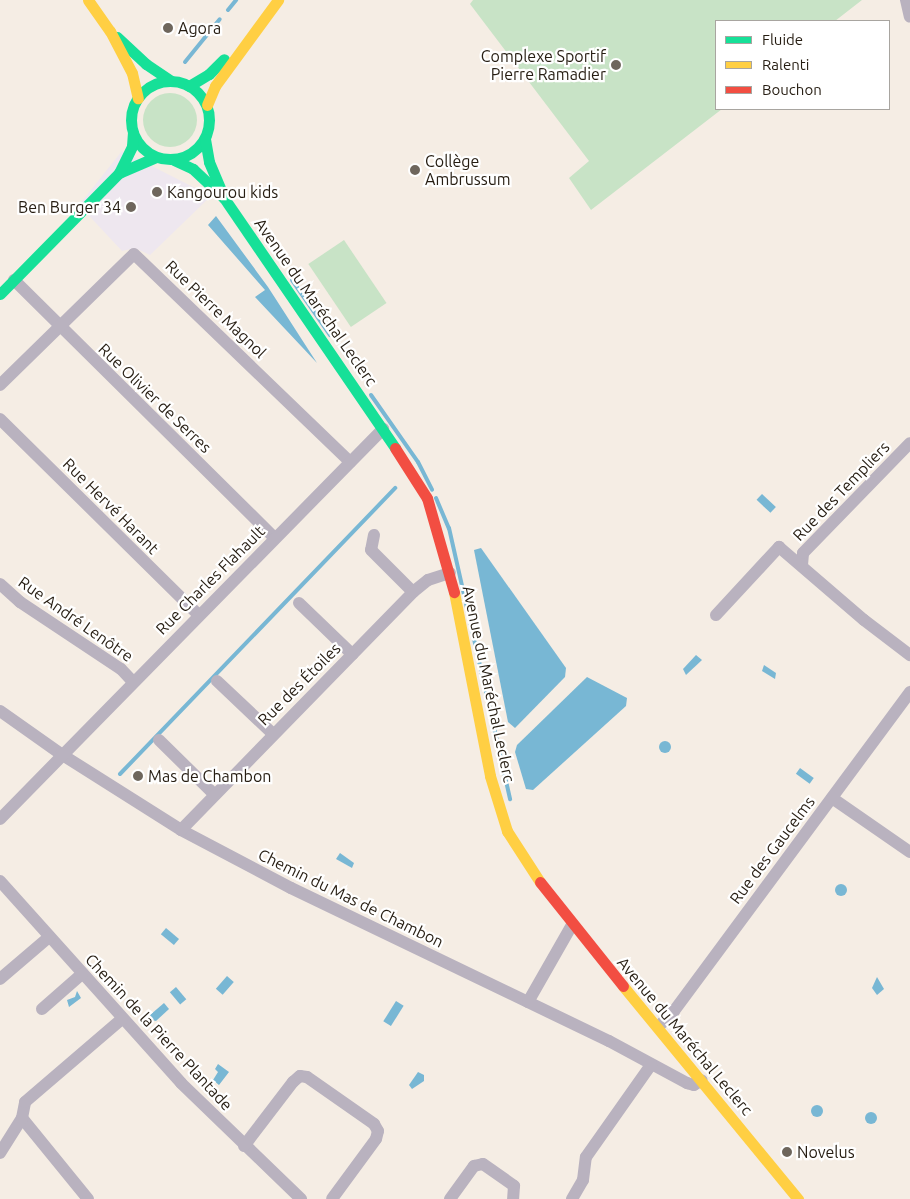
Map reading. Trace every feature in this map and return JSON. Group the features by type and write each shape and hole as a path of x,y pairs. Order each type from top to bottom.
{"main road":[{"path":"88,0 110,31 132,73 138,98 131,119 134,134 140,145 156,157 174,160 190,154 204,139 209,126 207,105 215,86 278,0"},
{"path":"190,86 220,64 266,0"},
{"path":"110,31 146,64 171,81 190,86 207,105"},
{"path":"138,98 156,84 171,81"},
{"path":"0,294 119,173 132,146 134,134"},
{"name":"Avenue du Maréchal Leclerc","path":"204,139 210,162 224,198"},
{"path":"119,173 156,157"},
{"name":"Avenue du Maréchal Leclerc","path":"174,160 193,169 224,198 384,429 427,498 450,573 475,713 490,776 508,831 538,882 572,925 659,1026 798,1199"}],"street":[{"path":"906,0 910,17"},
{"name":"Rue Pierre Magnol","path":"58,327 130,255 136,255 350,462"},
{"name":"Rue Olivier de Serres","path":"14,280 58,327 275,538"},
{"path":"0,385 58,327"},
{"name":"Rue Hervé Harant","path":"0,419 199,615"},
{"name":"Rue Charles Flahault","path":"0,819 60,754 384,429"},
{"name":"Rue des Templiers","path":"802,564 803,553 910,443"},
{"path":"374,535 371,550 413,592"},
{"path":"716,615 779,547 802,564 864,620 910,654"},
{"name":"Rue des Étoiles","path":"181,830 413,592 428,580 450,573"},
{"name":"Rue André Lenôtre","path":"0,584 20,602 121,669 132,682"},
{"path":"300,603 352,654"},
{"path":"217,681 273,734"},
{"name":"Rue des Gaucelms","path":"659,1026 674,1010 910,692"},
{"name":"Chemin du Mas de Chambon","path":"0,710 60,754 181,830 291,888 528,1002 686,1083 694,1085 702,1080"},
{"path":"159,740 215,795"},
{"path":"832,798 910,852"},
{"name":"Chemin de la Pierre Plantade","path":"0,881 122,1019 244,1146 301,1199"},
{"path":"528,1002 572,925"},
{"path":"0,979 49,937"},
{"path":"42,1009 82,974"},
{"path":"0,1152 22,1118 25,1102 122,1019"},
{"path":"572,1199 583,1180 586,1157 651,1065"},
{"path":"244,1146 293,1082 300,1076 306,1077 374,1124 378,1131 376,1139 332,1199"},
{"path":"22,1118 88,1199"},
{"path":"450,1199 474,1166 483,1164 514,1186 513,1199"}],"shaded area":[{"path":"122,151 211,196 150,255 135,248 122,251 79,205"}],"green space":[{"name":"Complexe Sportif Pierre Ramadier","path":"473,0 862,0 836,20 715,20 715,110 721,110 591,210 569,178 589,161 470,4"},
{"path":"170,93 180,95 189,101 195,110 197,120 195,130 189,139 180,145 170,147 160,145 151,139 145,130 143,120 145,110 151,101 160,95"},
{"path":"344,240 386,303 351,327 308,264"}],"water":[{"path":"216,216 268,287 317,363 255,297 265,290 208,225"},
{"path":"762,494 776,507 770,513 757,500"},
{"path":"481,548 566,668 565,677 515,728 508,722 474,550"},
{"path":"696,655 702,660 686,675 683,669"},
{"path":"764,665 776,673 775,679 762,671"},
{"path":"587,677 627,698 626,706 533,790 526,789 515,752 517,745"},
{"path":"663,741 667,741 671,747 667,753 663,753 659,749 659,745"},
{"path":"800,768 814,778 810,784 796,774"},
{"path":"340,853 354,863 352,868 336,859"},
{"path":"743,884 746,891 736,901 733,896 740,885"},
{"path":"839,884 843,884 847,890 843,896 839,896 835,892 835,888"},
{"path":"166,928 179,939 174,945 161,934"},
{"path":"227,976 234,982 223,995 216,989"},
{"path":"877,977 884,989 877,995 872,988"},
{"path":"176,987 186,999 180,1004 170,992"},
{"path":"77,991 81,998 69,1007 67,1000 75,997"},
{"path":"396,1001 404,1006 391,1026 383,1021"},
{"path":"164,1003 169,1009 156,1021 152,1020 150,1015"},
{"path":"218,1064 229,1072 219,1085 213,1080 218,1072 215,1069"},
{"path":"418,1072 424,1075 424,1081 412,1089 409,1085"},
{"path":"815,1105 819,1105 823,1111 819,1117 815,1117 811,1113 811,1109"},
{"path":"871,1112 877,1118 871,1124 865,1118"}],"waterway":[{"path":"228,10 236,0"},
{"path":"185,62 220,19"},
{"path":"292,280 330,335"},
{"path":"371,395 418,462 432,490"},
{"path":"120,774 395,488"},
{"path":"436,498 449,528 510,799"}],"traffic: fast":[{"path":"117,37 146,64 171,81"},
{"path":"189,86 209,74 224,59"},
{"path":"170,81 185,84 198,92 206,105 209,120 206,135 198,148 185,156 170,159 155,156 142,148 134,135 131,120 134,105 142,92 155,84 170,81"},
{"path":"0,294 119,173 132,146 133,133"},
{"path":"205,139 209,162 224,198"},
{"path":"119,173 156,157"},
{"path":"174,160 193,169 224,198 395,448"}],"traffic: slow":[{"path":"88,0 110,31 132,73 138,98"},
{"path":"207,105 215,86 278,0"},
{"path":"454,592 490,776 507,831 540,882"},
{"path":"623,986 798,1199"}],"traffic: jam":[{"path":"395,448 427,498 454,592"},
{"path":"540,882 623,986"}],"place":[{"name":"Agora","path":"168,28"},
{"name":"Complexe Sportif Pierre Ramadier","path":"616,65"},
{"name":"Collège Ambrussum","path":"415,170"},
{"name":"Kangourou kids","path":"157,192"},
{"name":"Ben Burger 34","path":"131,207"},
{"name":"Mas de Chambon","path":"138,776"},
{"name":"Novelus","path":"787,1152"}]}
